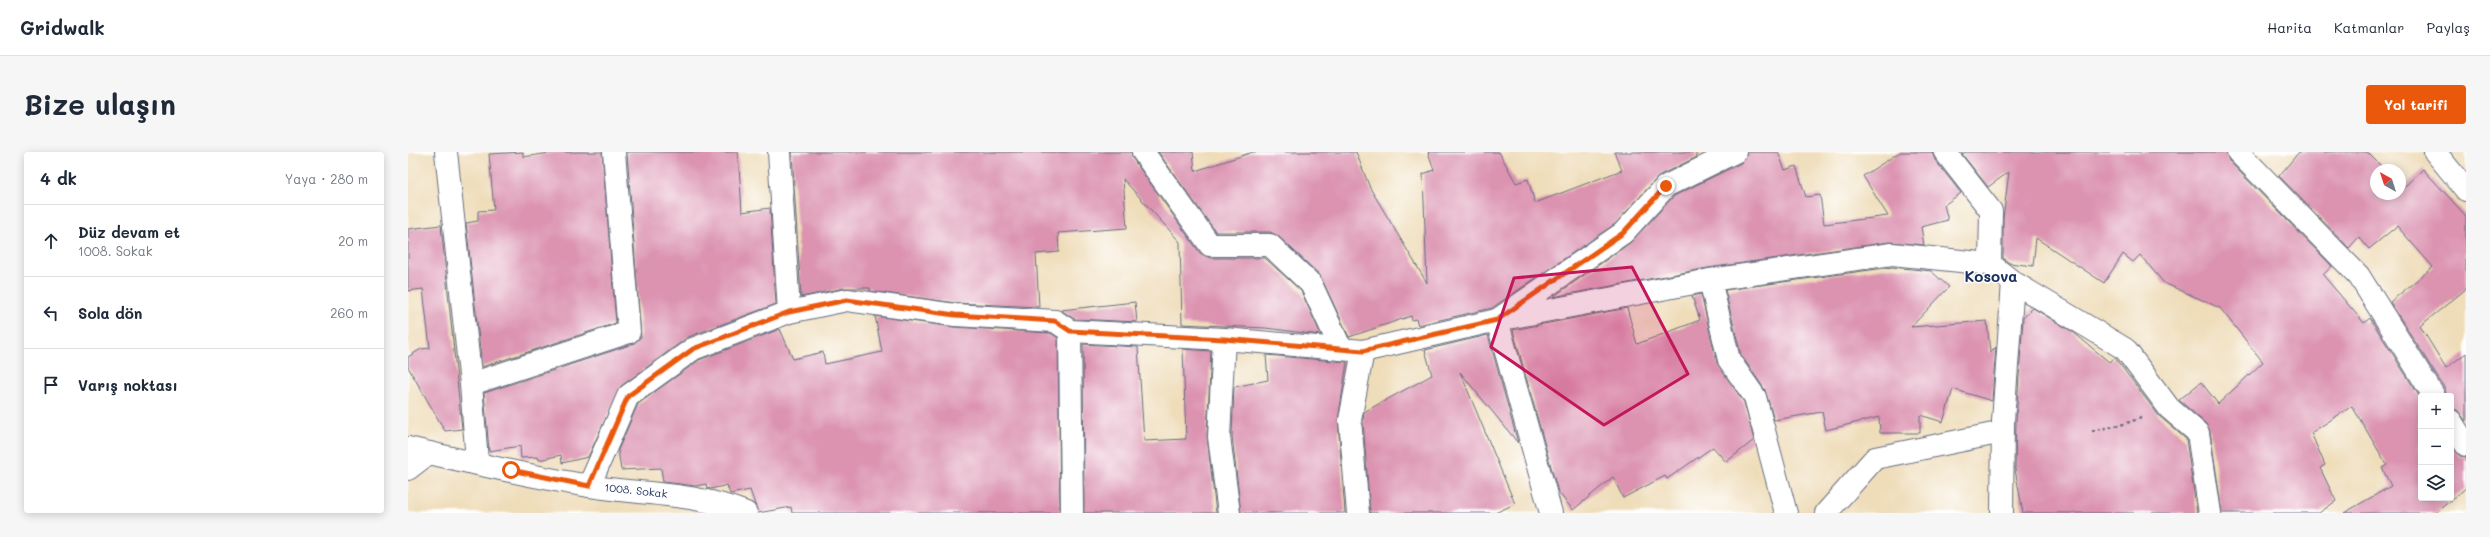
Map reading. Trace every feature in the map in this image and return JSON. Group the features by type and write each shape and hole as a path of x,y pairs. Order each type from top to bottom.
{"street":[{"path":"446,152 471,384 477,462"},
{"path":"471,384 629,332 614,152"},
{"path":"779,152 789,312"},
{"path":"1143,152 1210,245 1270,245 1311,284 1341,349"},
{"path":"1497,320 1623,233 1666,186 1736,152"},
{"path":"1945,152 1991,211 1990,264"},
{"path":"2238,152 2359,276 2432,393"},
{"path":"2436,152 2466,190"},
{"path":"589,486 628,396 693,349 789,312 847,300 955,315 1055,321 1070,331 1224,339 1363,351 1497,320 1710,280 1892,254 1990,264 2013,282 2125,349 2169,408 2198,433 2210,513"},
{"path":"1710,280 1729,360 1755,397 1786,513"},
{"path":"2002,513 2003,432 2013,282"},
{"path":"1497,320 1551,513"},
{"path":"1070,331 1072,513"},
{"path":"1224,339 1219,437 1229,513"},
{"path":"1358,513 1350,420 1363,351"},
{"path":"2454,426 2466,446"},
{"path":"1826,513 1875,458 2003,432"},
{"name":"1008. Sokak","path":"408,448 589,486 689,504 729,506 746,513"},
{"path":"408,469 429,453"}],"path":[{"path":"2092,431 2124,424 2169,408"}],"highlighted area":[{"path":"1632,267 1688,374 1604,425 1491,347 1514,278"}],"building":[{"path":"523,152 523,157 557,152 602,152 616,323 482,367 466,223 478,221 478,211 494,210 489,154"},
{"path":"627,152 738,152 742,212 770,208 776,304 688,337 621,386 588,457 562,463 561,455 539,460 538,457 521,458 520,446 489,451 484,393 633,344 641,337"},
{"path":"792,152 1131,152 1133,159 1200,253 1210,258 1265,258 1301,291 1321,335 1265,328 1182,324 1180,242 1123,179 1127,228 1058,233 1059,252 1036,254 1039,307 956,303 870,291 870,288 844,288 801,297"},
{"path":"1158,152 1193,152 1195,171 1253,152 1356,152 1370,188 1427,283 1423,174 1434,170 1428,152 1499,152 1516,183 1528,179 1535,203 1622,170 1614,152 1695,152 1697,157 1660,175 1615,224 1492,308 1418,325 1416,319 1412,320 1411,316 1349,337 1320,275 1278,236 1270,232 1216,232"},
{"path":"1749,152 1778,152 1785,170 1796,166 1806,197 1820,195 1824,224 1888,216 1863,176 1900,152 1932,152 1935,160 1961,193 1944,205 1948,220 1921,227 1924,245 1890,242 1708,268 1553,297 1630,243 1674,196 1741,163"},
{"path":"1966,152 2226,152 2229,161 2332,266 2323,275 2364,323 2370,318 2418,394 2418,501 2450,501 2435,513 2344,513 2391,486 2382,468 2387,465 2352,406 2311,433 2325,465 2320,468 2336,501 2319,513 2222,513 2210,431 2206,424 2179,400 2201,382 2218,404 2263,362 2220,308 2164,283 2140,255 2133,262 2123,254 2104,283 2036,238 2033,266 2009,263 2003,258 2003,219 2009,172 1988,187 1962,154"},
{"path":"2299,152 2367,152 2379,164 2370,164 2370,200 2406,200 2406,185 2423,169 2466,216 2466,289 2420,326 2446,368 2466,353 2466,421 2457,410 2454,410 2454,393 2446,393 2445,389 2390,302 2433,267 2397,226 2369,249 2359,237 2349,248 2279,176"},
{"path":"441,225 462,429 445,431 408,367 408,357 421,349 430,348 423,289 408,291 408,229"},
{"path":"1892,267 1931,271 1949,287 1911,327 1987,321 1990,353 1996,347 1992,401 1953,389 1943,422 1920,415 1920,433 1880,433 1879,417 1826,430 1822,412 1774,420 1765,390 1741,355 1725,290"},
{"path":"1701,294 1717,363 1744,402 1754,440 1726,462 1713,447 1667,479 1665,476 1623,498 1613,477 1573,510 1558,492 1513,330 1627,308 1637,344 1700,320 1692,296"},
{"path":"1135,302 1137,322 1074,319 1061,310"},
{"path":"2033,308 2073,332 2109,362 2115,358 2159,416 2186,439 2197,513 2023,513 2015,469 2016,422 2023,318"},
{"path":"875,316 954,327 1051,333 1058,338 1060,513 792,513 791,507 758,513 750,490 730,494 727,485 711,489 707,488 706,484 696,486 663,482 661,468 621,470 618,450 638,404 699,360 780,329 793,359 823,352 825,364 882,352"},
{"path":"1488,335 1518,443 1460,372 1515,504 1495,513 1370,513 1363,421 1364,412 1432,375 1425,350"},
{"path":"1083,344 1138,347 1144,441 1186,439 1183,349 1211,351 1207,436 1216,513 1084,513"},
{"path":"1266,355 1347,362 1338,421 1345,513 1241,513 1232,436 1234,387 1268,380"},
{"path":"2454,449 2460,456 2466,457 2466,488 2454,498"}],"district":[{"name":"Kosova","path":"1991,276"}],"route":[{"path":"511,470 589,486 628,396 693,349 789,312 847,300 955,315 1055,321 1070,331 1224,339 1363,351 1497,320 1623,233 1666,186"}]}
